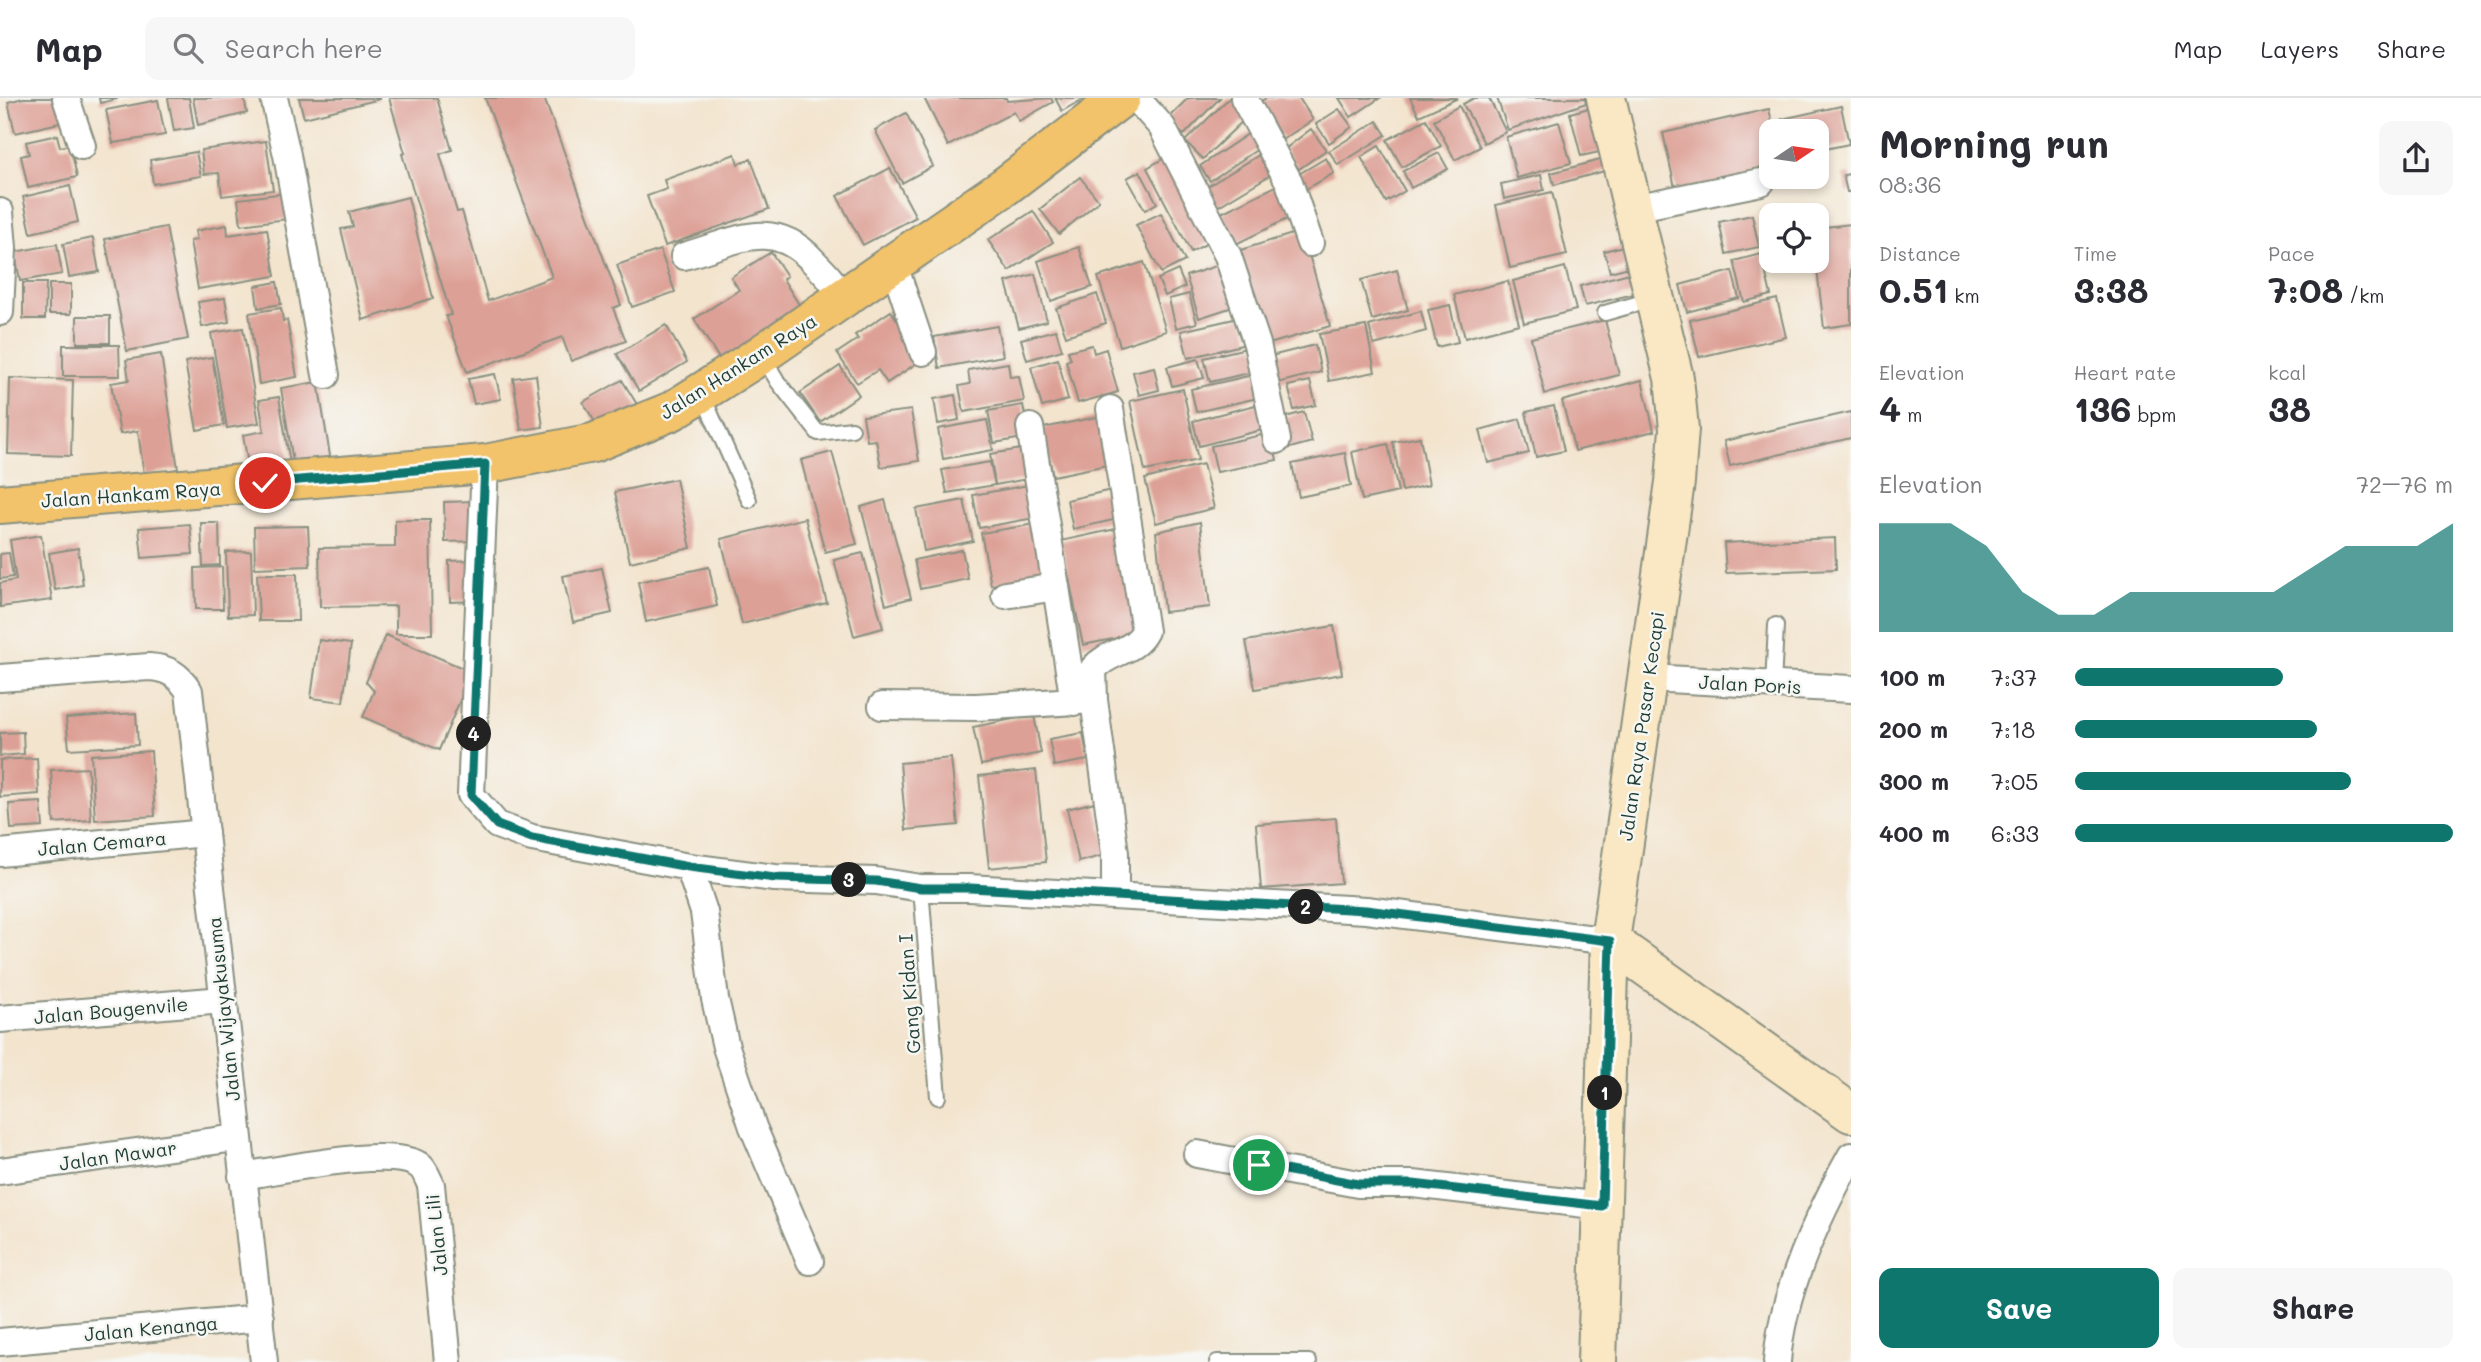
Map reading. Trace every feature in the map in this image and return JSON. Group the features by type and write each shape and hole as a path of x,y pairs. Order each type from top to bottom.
{"main road":[{"name":"Jalan Hankam Raya","path":"0,504 485,464 593,443 640,425 702,393 775,376 843,300 893,262 1004,187 1118,100"}],"street":[{"path":"66,98 82,146"},
{"path":"274,98 287,155 326,375"},
{"path":"1244,98 1289,182 1310,243"},
{"name":"Jalan Raya Pasar Kecapi","path":"1597,1362 1610,941 1648,678 1679,429 1674,378 1606,98"},
{"path":"1118,100 1161,127 1228,256 1256,344 1277,440"},
{"path":"1634,208 1759,181"},
{"path":"0,212 3,248 0,312"},
{"path":"684,256 761,234 777,235 792,241 806,253 837,287 843,300"},
{"path":"893,262 923,352"},
{"path":"1084,701 1093,669 1101,659 1138,644 1145,631 1110,409"},
{"path":"1030,427 1056,587 1109,791 1115,853 1115,896"},
{"path":"485,464 471,795 497,825 532,838 689,867 775,878 876,881 921,888 1366,910 1610,941 1851,1114"},
{"path":"1005,595 1056,587"},
{"name":"Jalan Wijayakusuma","path":"0,678 130,667 164,668 181,678 189,691 236,1138 264,1362"},
{"name":"Jalan Poris","path":"1648,678 1851,689"},
{"path":"882,706 975,707 1084,701"},
{"name":"Jalan Cemara","path":"0,853 205,833"},
{"path":"689,867 704,912 715,999 726,1047 753,1127 810,1261"},
{"name":"Jalan Bougenvile","path":"0,1019 223,1000"},
{"name":"Jalan Mawar","path":"0,1171 236,1138"},
{"path":"1197,1154 1358,1184 1413,1184 1602,1206"},
{"path":"1777,1362 1779,1332 1800,1268 1832,1191 1851,1156"},
{"name":"Jalan Lili","path":"242,1176 365,1158 406,1158 422,1167 431,1185 449,1362"},
{"name":"Jalan Kenanga","path":"0,1342 260,1318"}],"lane":[{"path":"1605,313 1656,299"},
{"path":"775,376 818,433 852,429"},
{"path":"702,393 749,499"},
{"path":"1773,686 1776,625"},
{"name":"Gang Kidan I","path":"921,888 938,1097"},
{"path":"1217,1362 1309,1362"}],"building":[{"path":"23,98 59,98 64,122 15,133 8,102"},
{"path":"99,98 117,98 117,99 100,103"},
{"path":"168,98 189,98 194,128 174,131"},
{"path":"193,98 244,98 247,113 198,125"},
{"path":"299,98 380,98 380,99 304,118"},
{"path":"389,98 437,98 452,150 440,154 457,212 462,211 488,301 552,277 485,98 544,98 621,305 613,308 626,341 571,361 562,337 467,372 446,316 451,315 402,154 405,153"},
{"path":"924,98 1006,98 1007,101 1051,98 1053,102 1019,121 1014,112 948,146"},
{"path":"1055,98 1085,98 1062,111"},
{"path":"1188,98 1220,98 1184,135 1167,119"},
{"path":"1229,98 1249,115 1203,159 1185,141"},
{"path":"1266,98 1299,98 1313,120 1283,139 1260,102"},
{"path":"1339,98 1380,98 1351,117"},
{"path":"1410,98 1458,98 1419,116"},
{"path":"1474,98 1489,98 1506,132 1484,143 1463,104"},
{"path":"1497,98 1585,98 1586,103 1508,130"},
{"path":"158,100 165,135 113,143 106,110"},
{"path":"1459,106 1480,147 1455,160 1434,120"},
{"path":"1841,106 1849,144 1829,148 1829,119 1782,119"},
{"path":"1593,107 1604,151 1581,156 1570,113"},
{"path":"1339,109 1352,127 1329,143 1316,124"},
{"path":"1769,109 1771,119 1759,119 1759,174 1676,192 1663,133"},
{"path":"906,113 933,166 902,183 875,130"},
{"path":"1426,119 1441,146 1402,167 1387,140"},
{"path":"1377,121 1386,135 1338,165 1329,151"},
{"path":"1559,122 1571,163 1517,178 1506,137"},
{"path":"1311,129 1326,150 1299,169 1285,149"},
{"path":"1254,130 1264,145 1210,181 1200,166"},
{"path":"57,135 60,147 70,145 77,177 28,188 21,156 29,154 26,142"},
{"path":"266,141 273,190 222,196 219,173 204,174 201,150"},
{"path":"1379,146 1405,191 1386,202 1361,157"},
{"path":"1269,149 1280,169 1217,207 1205,188"},
{"path":"196,152 201,176 153,184 150,160"},
{"path":"1439,153 1448,169 1411,188 1403,171"},
{"path":"735,154 738,164 751,159 769,209 665,246 647,196 667,189 664,180"},
{"path":"1172,154 1217,238 1191,252 1147,168"},
{"path":"1326,158 1334,173 1301,192 1292,178"},
{"path":"1604,159 1608,170 1554,185 1551,173"},
{"path":"890,168 916,217 863,245 837,196"},
{"path":"1140,171 1157,203 1145,210 1127,178"},
{"path":"1851,174 1851,192 1847,192 1843,175"},
{"path":"1541,175 1544,190 1504,199 1501,184"},
{"path":"1080,177 1099,201 1059,234 1040,209"},
{"path":"1278,185 1293,216 1236,244 1221,213"},
{"path":"70,186 78,222 31,233 23,197"},
{"path":"1552,192 1567,255 1510,268 1496,205"},
{"path":"285,193 288,219 241,225 238,199"},
{"path":"408,197 433,298 363,320 341,229 353,227 349,212"},
{"path":"1033,211 1053,242 1009,271 988,240"},
{"path":"1161,213 1185,261 1161,273 1136,225"},
{"path":"1752,215 1759,247 1726,254 1719,222"},
{"path":"1851,224 1851,324 1824,328 1817,273 1829,273 1829,227"},
{"path":"227,225 228,235 267,229 275,276 198,289 190,241 197,240 195,231"},
{"path":"166,227 188,339 127,351 105,239"},
{"path":"1302,231 1330,326 1259,347 1231,253"},
{"path":"93,238 99,272 69,277 63,244"},
{"path":"1639,242 1644,263 1610,272 1604,251"},
{"path":"57,244 62,274 20,281 15,252"},
{"path":"1079,247 1092,287 1051,301 1038,261"},
{"path":"660,250 675,292 632,307 617,265"},
{"path":"771,252 787,276 783,279 803,311 722,363 694,319 739,290 731,277"},
{"path":"1759,255 1759,273 1766,273 1771,295 1744,302 1734,261"},
{"path":"1144,262 1166,331 1120,346 1098,277"},
{"path":"1228,262 1242,304 1199,318 1186,276"},
{"path":"1565,267 1576,310 1524,323 1513,281"},
{"path":"1178,270 1185,287 1165,296 1158,279"},
{"path":"1397,270 1408,310 1372,320 1361,280"},
{"path":"1641,270 1646,291 1585,306 1580,286"},
{"path":"1732,271 1739,298 1687,312 1680,285"},
{"path":"1035,274 1047,321 1019,328 1006,282"},
{"path":"1508,281 1519,324 1465,338 1454,295"},
{"path":"277,282 281,304 258,308 255,286"},
{"path":"23,283 46,283 45,319 23,319"},
{"path":"49,284 71,284 71,314 49,314"},
{"path":"1097,294 1106,323 1066,336 1056,308"},
{"path":"1189,294 1197,323 1176,328 1169,299"},
{"path":"225,298 229,322 202,327 198,302"},
{"path":"1777,299 1786,337 1699,357 1690,320"},
{"path":"1450,305 1458,342 1437,347 1428,310"},
{"path":"281,308 283,321 287,320 297,377 259,384 249,313"},
{"path":"891,311 923,359 887,383 878,370 857,383 837,353 858,339 855,335"},
{"path":"1421,311 1426,331 1374,345 1369,326"},
{"path":"77,316 110,316 110,343 77,343"},
{"path":"1243,317 1250,343 1188,358 1181,331"},
{"path":"1605,320 1619,375 1545,394 1531,338"},
{"path":"666,325 687,362 639,391 617,354"},
{"path":"997,326 1003,356 939,368 934,337"},
{"path":"1366,326 1375,372 1329,381 1319,334"},
{"path":"243,328 259,423 227,428 211,333"},
{"path":"1056,330 1062,350 1027,360 1021,339"},
{"path":"63,345 119,345 120,376 63,376"},
{"path":"1092,345 1094,353 1106,349 1118,392 1078,403 1066,361 1071,359 1068,351"},
{"path":"1315,345 1321,372 1277,383 1271,356"},
{"path":"1255,346 1261,370 1210,382 1204,358"},
{"path":"161,354 178,469 144,475 138,431 120,434 111,383 129,380 126,360"},
{"path":"212,357 224,425 197,430 185,362"},
{"path":"1058,359 1068,400 1042,407 1031,367"},
{"path":"1198,359 1204,378 1172,386 1167,367"},
{"path":"1008,363 1010,377 1019,376 1024,401 964,412 959,386 970,384 968,370"},
{"path":"840,366 859,395 820,422 800,393"},
{"path":"1154,367 1159,390 1139,395 1133,372"},
{"path":"495,374 501,399 474,404 468,379"},
{"path":"1257,374 1262,397 1196,412 1191,389"},
{"path":"536,375 543,427 521,430 513,378"},
{"path":"10,378 73,380 71,456 8,454"},
{"path":"622,380 641,411 602,434 583,402"},
{"path":"1642,380 1654,431 1575,451 1562,401"},
{"path":"1310,381 1316,405 1294,410 1288,386"},
{"path":"318,382 331,462 294,468 281,388"},
{"path":"1183,389 1198,460 1145,471 1130,401"},
{"path":"955,395 959,420 938,424 934,399"},
{"path":"279,397 290,463 249,470 243,435 264,431 259,400"},
{"path":"1267,402 1273,427 1199,446 1193,421"},
{"path":"1023,405 1029,437 994,443 988,411"},
{"path":"1554,406 1564,451 1536,457 1526,412"},
{"path":"911,410 919,461 881,467 876,440 867,441 863,416"},
{"path":"1304,412 1312,442 1290,448 1282,418"},
{"path":"1851,412 1851,438 1730,466 1724,441"},
{"path":"1102,416 1112,464 1053,476 1043,428"},
{"path":"1520,419 1529,453 1488,463 1480,430"},
{"path":"987,420 993,450 943,459 938,429"},
{"path":"1271,433 1277,460 1217,472 1211,446"},
{"path":"1420,437 1429,485 1402,491 1393,442"},
{"path":"1388,444 1398,492 1362,500 1352,452"},
{"path":"1028,448 1033,478 995,485 990,454"},
{"path":"832,452 857,544 825,552 801,460"},
{"path":"1345,453 1351,486 1299,497 1292,464"},
{"path":"990,462 995,485 947,493 942,470"},
{"path":"1203,464 1214,508 1156,523 1145,479"},
{"path":"676,479 691,548 630,562 615,492"},
{"path":"1034,484 1040,517 979,528 973,495"},
{"path":"1116,489 1122,518 1073,529 1067,500"},
{"path":"885,500 911,598 886,605 861,507"},
{"path":"964,500 973,541 924,551 916,509"},
{"path":"478,501 479,541 445,542 444,502"},
{"path":"805,518 827,603 742,624 721,539"},
{"path":"395,520 430,520 432,634 396,634 396,606 320,607 319,548 395,547"},
{"path":"1200,522 1210,607 1164,612 1156,532"},
{"path":"201,523 219,523 220,565 203,566"},
{"path":"1041,523 1050,575 991,585 981,533"},
{"path":"190,524 193,554 142,558 139,528"},
{"path":"308,526 310,566 255,568 254,527"},
{"path":"1116,529 1138,634 1083,645 1061,541"},
{"path":"41,535 52,600 0,607 0,583 16,580 10,540"},
{"path":"1835,538 1836,569 1726,573 1724,543"},
{"path":"78,548 83,585 55,590 49,553"},
{"path":"962,550 968,579 920,589 914,560"},
{"path":"251,551 253,615 228,616 226,552"},
{"path":"9,553 13,577 0,579 0,554"},
{"path":"863,553 883,628 854,636 834,560"},
{"path":"474,560 475,601 450,602 449,561"},
{"path":"222,567 223,609 196,609 195,568"},
{"path":"709,567 717,606 646,622 638,582"},
{"path":"602,568 612,613 573,622 563,576"},
{"path":"257,574 297,574 298,621 259,621"},
{"path":"1334,626 1342,674 1255,689 1246,641"},
{"path":"386,635 472,672 439,750 363,717 374,691 366,682"},
{"path":"319,640 351,644 343,702 311,698"},
{"path":"136,713 138,745 69,749 66,718"},
{"path":"1034,715 1041,753 981,765 973,727"},
{"path":"23,732 24,754 0,756 0,733"},
{"path":"1083,733 1088,760 1054,766 1049,739"},
{"path":"151,751 155,816 95,820 91,755"},
{"path":"37,758 39,794 0,797 0,760"},
{"path":"951,758 958,825 906,830 900,763"},
{"path":"88,768 91,820 54,823 51,770"},
{"path":"1036,770 1046,862 989,868 979,776"},
{"path":"41,802 43,827 11,829 9,804"},
{"path":"1095,802 1108,854 1079,862 1067,809"},
{"path":"1336,818 1341,883 1261,889 1256,824"}],"route":[{"path":"265,483 485,464 471,795 497,825 532,838 689,867 775,878 876,881 921,888 970,888 1366,910 1610,941 1602,1206 1413,1184 1358,1184 1259,1165"}]}
